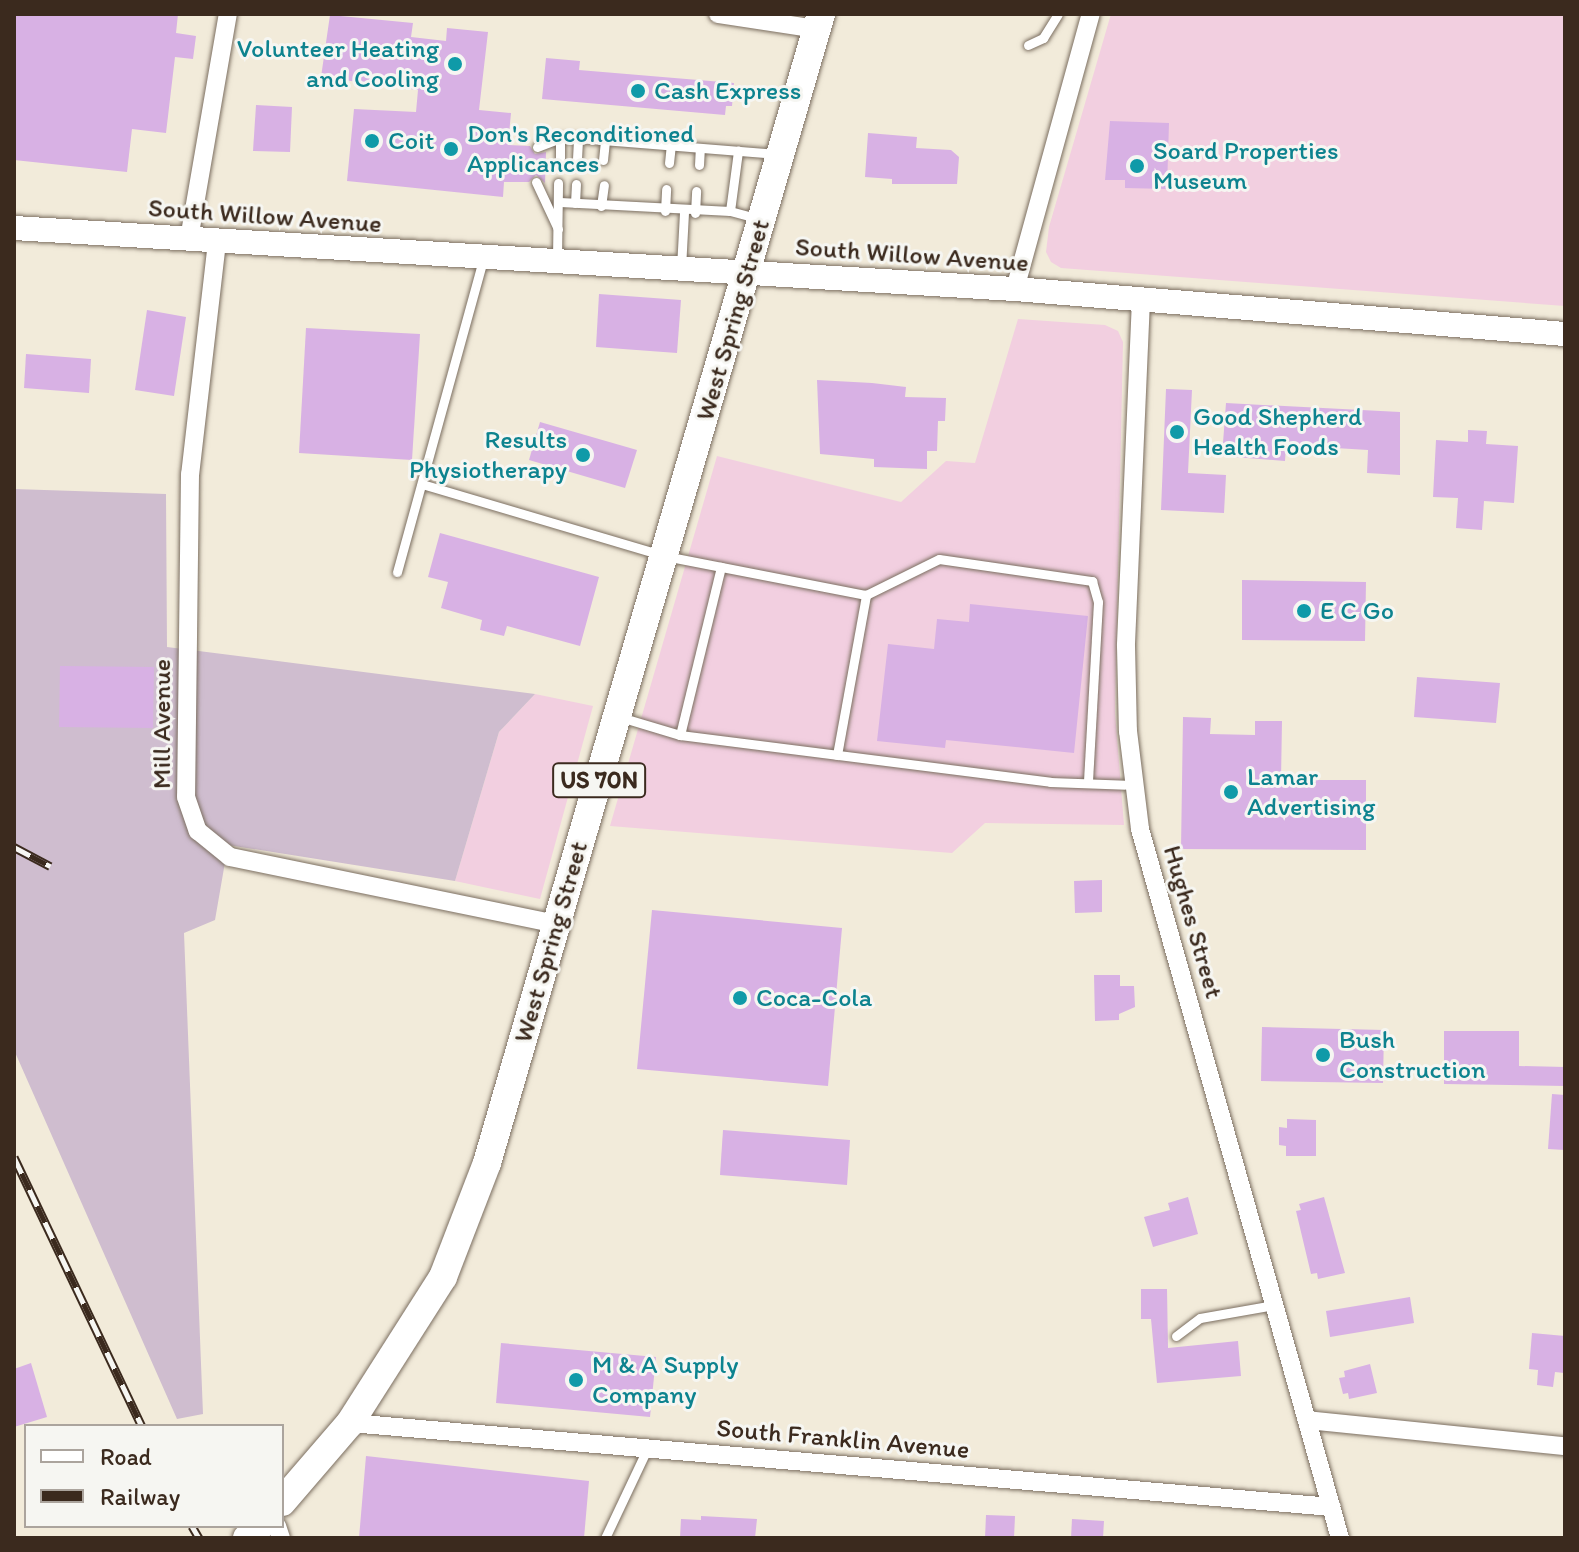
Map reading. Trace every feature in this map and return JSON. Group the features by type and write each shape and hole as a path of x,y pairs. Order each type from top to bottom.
{"main road":[{"name":"West Spring Street","path":"284,1500 350,1423 443,1277 487,1163 749,272 779,154 819,22"},
{"name":"South Willow Avenue","path":"14,228 1015,289 1565,334"}],"street":[{"path":"189,239 228,14"},
{"path":"718,14 819,22"},
{"path":"1015,289 1091,14"},
{"name":"Mill Avenue","path":"217,242 190,474 186,797 198,831 230,857 556,924"},
{"name":"Hughes Street","path":"1141,300 1126,646 1140,829 1340,1538"},
{"path":"1307,1420 1565,1446"},
{"name":"South Franklin Avenue","path":"350,1423 1331,1507"},
{"path":"258,1531 281,1538"}],"lane":[{"path":"1028,45 1043,38 1058,14"},
{"path":"537,147 560,138 578,138 779,154"},
{"path":"560,138 560,158"},
{"path":"577,159 578,138"},
{"path":"603,160 605,140"},
{"path":"669,163 671,145"},
{"path":"699,165 700,148"},
{"path":"730,211 738,151"},
{"path":"536,182 558,229"},
{"path":"557,262 558,183"},
{"path":"575,203 576,184"},
{"path":"601,206 604,185"},
{"path":"665,211 666,189"},
{"path":"695,213 696,191"},
{"path":"560,202 695,213 730,211 762,220"},
{"path":"681,268 684,212"},
{"path":"397,572 484,257"},
{"path":"422,484 665,556 866,595 939,559 1092,581 1098,602 1088,783"},
{"path":"680,735 721,567"},
{"path":"837,755 866,595"},
{"path":"618,716 680,735 1088,783 1135,785"},
{"path":"1176,1336 1200,1318 1274,1305"},
{"path":"605,1538 647,1449"}],"shaded area":[{"path":"1111,14 1565,14 1565,306 1061,268 1051,262 1046,252 1049,227"},
{"path":"1018,319 1105,325 1118,331 1123,342 1115,712 1124,825 985,823 952,853 610,826 717,456 901,502 946,461 975,463"},
{"path":"14,489 166,494 167,647 535,694 499,732 455,881 228,845 215,920 184,933 203,1414 177,1419 14,1050"},
{"path":"535,694 593,706 540,899 455,881 499,732"}],"building":[{"path":"14,14 178,14 176,33 196,36 193,59 175,57 166,133 132,129 127,172 14,160"},
{"path":"330,15 413,23 411,37 446,41 447,28 488,32 479,110 511,113 508,145 530,146 535,154 546,152 545,183 536,175 529,182 504,182 503,197 347,181 354,109 416,112 418,90 321,77"},
{"name":"Cash Express","path":"546,58 580,61 579,70 734,83 732,106 726,106 725,115 542,99"},
{"path":"256,105 292,107 290,152 253,151"},
{"name":"Soard Properties Museum","path":"1110,121 1169,123 1167,189 1125,188 1125,180 1105,180"},
{"path":"868,133 917,137 916,148 951,150 959,157 957,184 892,184 892,179 865,177"},
{"path":"599,294 681,300 677,353 596,347"},
{"path":"147,310 186,317 174,396 135,390"},
{"path":"306,328 420,334 412,460 299,453"},
{"path":"26,354 91,359 89,393 24,388"},
{"path":"817,380 906,387 905,397 946,398 945,421 938,421 937,451 927,451 927,469 874,467 874,459 820,454"},
{"name":"Good Shepherd Health Foods","path":"1166,389 1192,390 1188,473 1226,475 1224,513 1161,510"},
{"path":"1226,403 1400,412 1400,475 1367,473 1368,450 1286,445 1285,461 1222,456"},
{"name":"Results Physiotherapy","path":"540,422 637,450 625,488 529,460"},
{"path":"1468,430 1487,431 1486,444 1518,446 1514,503 1484,501 1482,530 1456,528 1458,498 1433,497 1436,440 1468,442"},
{"path":"440,533 599,577 580,646 507,626 504,636 480,630 482,620 441,608 448,582 428,577"},
{"name":"E C Go","path":"1242,580 1366,582 1365,641 1242,640"},
{"path":"970,604 1088,616 1074,753 946,740 945,748 877,741 888,644 934,649 937,619 969,622"},
{"path":"60,666 154,667 153,728 59,727"},
{"path":"1417,677 1500,683 1496,723 1414,717"},
{"name":"Lamar Advertising","path":"1183,717 1211,718 1210,734 1255,735 1255,721 1282,721 1281,780 1366,780 1366,850 1181,849"},
{"path":"1102,880 1102,912 1075,913 1074,881"},
{"name":"Coca-Cola","path":"652,910 842,928 828,1086 637,1069"},
{"path":"1094,975 1120,975 1120,986 1134,986 1135,1007 1119,1014 1119,1020 1095,1021"},
{"name":"Bush Construction","path":"1262,1027 1384,1030 1383,1083 1261,1081"},
{"path":"1444,1031 1519,1031 1519,1066 1565,1067 1565,1086 1444,1084"},
{"path":"1552,1094 1565,1095 1565,1150 1548,1149"},
{"path":"1287,1119 1316,1120 1316,1156 1286,1156 1286,1146 1279,1145 1279,1127 1287,1128"},
{"path":"723,1130 850,1140 847,1185 720,1175"},
{"path":"1188,1197 1198,1234 1153,1247 1144,1217 1170,1210 1168,1203"},
{"path":"1324,1197 1345,1273 1318,1279 1317,1273 1311,1274 1296,1211 1301,1210 1299,1204"},
{"path":"1141,1289 1167,1289 1168,1348 1238,1341 1241,1376 1157,1383 1151,1319 1141,1319"},
{"path":"1410,1297 1414,1323 1330,1337 1326,1311"},
{"path":"1532,1333 1565,1336 1564,1373 1555,1372 1553,1387 1537,1385 1538,1370 1529,1369"},
{"name":"M & A Supply Company","path":"501,1343 656,1357 650,1417 496,1403"},
{"path":"31,1363 47,1417 14,1427 14,1369"},
{"path":"1370,1364 1377,1393 1349,1399 1348,1393 1343,1394 1339,1378 1345,1377 1344,1371"},
{"path":"366,1456 589,1481 584,1538 359,1538"},
{"path":"986,1515 1015,1516 1014,1538 985,1538"},
{"path":"701,1516 757,1519 755,1538 680,1538 681,1519 701,1520"},
{"path":"1072,1519 1104,1521 1103,1538 1071,1538"}],"railway":[{"path":"14,847 50,866"},
{"path":"14,1157 141,1424"},
{"path":"193,1528 199,1538"}],"place":[{"name":"Volunteer Heating and Cooling","path":"455,64"},
{"name":"Cash Express","path":"638,91"},
{"name":"Coit","path":"372,141"},
{"name":"Don's Reconditioned Applicances","path":"451,149"},
{"name":"Soard Properties Museum","path":"1137,166"},
{"name":"Good Shepherd Health Foods","path":"1177,432"},
{"name":"Results Physiotherapy","path":"583,455"},
{"name":"E C Go","path":"1304,611"},
{"name":"Lamar Advertising","path":"1231,792"},
{"name":"Coca-Cola","path":"740,998"},
{"name":"Bush Construction","path":"1323,1055"},
{"name":"M & A Supply Company","path":"576,1380"}]}
